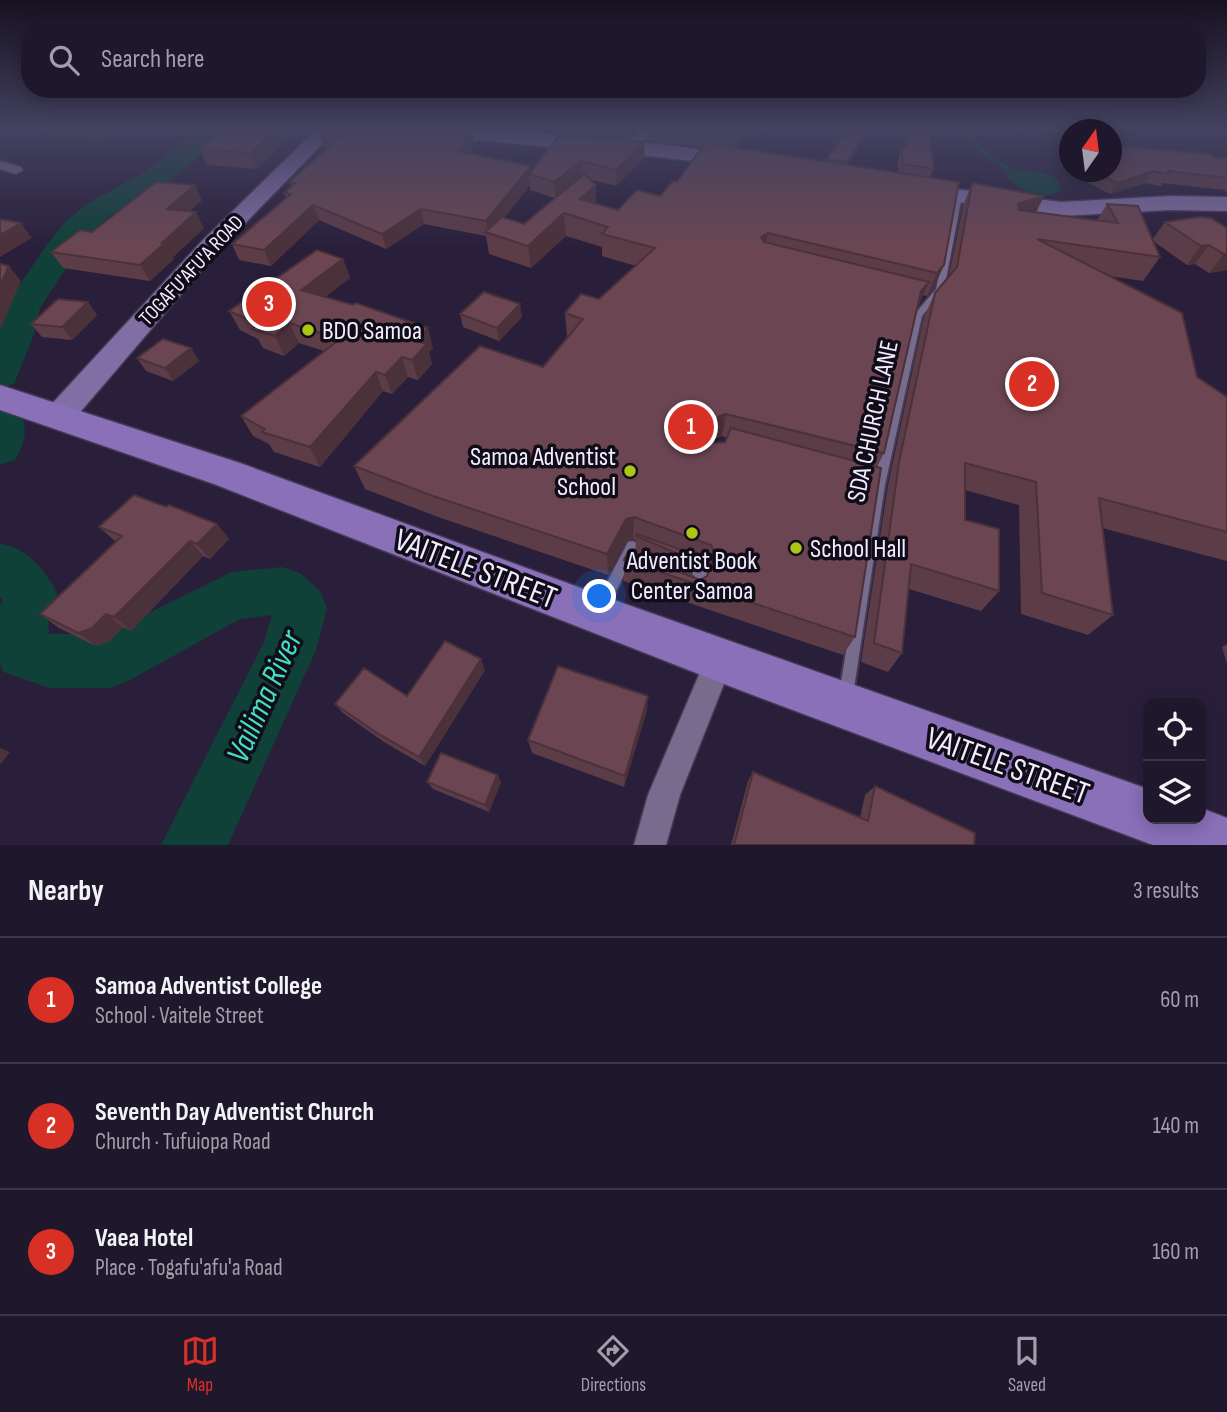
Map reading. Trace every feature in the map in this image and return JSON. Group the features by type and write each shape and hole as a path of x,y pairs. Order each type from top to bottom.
{"main road":[{"name":"TOGAFU'AFU'A ROAD","path":"53,414 285,169"},
{"path":"890,186 1072,210 1170,203 1227,204"},
{"name":"VAITELE STREET","path":"0,397 382,532 719,661 1143,814"},
{"path":"1170,824 1227,845"}],"street":[{"path":"650,845 664,796 719,661"}],"lane":[{"name":"SDA CHURCH LANE","path":"844,705 879,485 918,315 940,290 958,196"},
{"path":"917,299 930,302"},
{"path":"866,482 879,485"},
{"path":"597,614 630,566 632,546 702,573 695,592 683,587"}],"shaded area":[{"path":"1012,169 1044,173 1058,180 1061,190 1046,195 1031,193 1017,186 1005,175"}],"building":[{"path":"303,169 528,169 486,221 421,209 382,234 313,205 264,250 232,244 291,194 284,193 295,183 289,182"},
{"path":"533,169 570,169 554,182 529,174"},
{"path":"686,169 877,169 959,182 944,265 937,273 768,233 761,237 764,242 929,282 921,291 884,453 726,414 719,416 710,436 715,443 725,442 731,428 881,468 855,637 624,560 628,552 700,580 707,576 715,553 711,545 634,517 626,519 607,554 430,495 354,466 480,346 543,367 583,319 565,313 581,294 599,299 655,248 602,234 608,227 564,213 528,246 485,232 502,217 524,224 584,174 596,185 580,199 618,210 637,190 660,196 673,181 677,182"},
{"path":"1122,169 1227,169 1227,178 1168,171 1168,174 1153,171 1122,181"},
{"path":"156,182 195,185 167,209 196,212 140,265 51,252 80,230 92,232"},
{"path":"972,183 1044,196 1018,204 1019,210 1118,223 1107,204 1138,206 1160,257 1037,239 1182,313 1197,377 1227,397 1227,532 1099,498 1113,615 1042,593 1036,482 965,463 965,520 999,529 999,591 911,564 902,653 874,643 899,462 935,293 957,267"},
{"path":"1211,218 1227,228 1227,254 1209,245 1201,246 1165,222"},
{"path":"0,219 21,223 0,235"},
{"path":"317,250 343,259 301,290 353,305 356,303 428,328 416,341 427,344 412,360 402,357 385,375 376,372 310,447 262,432 265,429 241,416 340,339 289,323 275,336 252,329 258,324 229,311"},
{"path":"0,264 9,266 0,285"},
{"path":"484,292 520,304 497,328 460,314"},
{"path":"58,299 88,302 62,327 31,324"},
{"path":"163,339 191,348 165,368 137,358"},
{"path":"134,495 166,507 169,505 217,524 197,544 190,541 114,617 106,614 92,628 78,633 40,614 122,536 99,527"},
{"path":"637,534 695,555 693,560 636,536"},
{"path":"445,641 481,659 419,757 377,733 335,704 364,668 407,696"},
{"path":"558,666 648,696 625,776 528,740"},
{"path":"441,753 497,775 485,805 427,782"},
{"path":"753,772 868,821 875,786 975,833 974,845 734,845"}],"waterway":[{"name":"Vailima River","path":"0,374 16,334 22,308 57,253 76,229 98,210 166,169"},
{"path":"1009,169 1018,175"},
{"name":"Vailima River","path":"0,413 5,436 0,448"},
{"name":"Vailima River","path":"0,566 4,566 31,594 22,617 23,653 49,661 110,661 232,596 282,590 301,608 289,650 194,845"}],"place":[{"name":"Vaea Hotel","path":"269,304"},
{"name":"BDO Samoa","path":"308,330"},
{"name":"Seventh Day Adventist Church","path":"1032,384"},
{"name":"Samoa Adventist College","path":"691,427"},
{"name":"Samoa Adventist School","path":"630,471"},
{"name":"Adventist Book Center Samoa","path":"692,533"},
{"name":"School Hall","path":"796,548"}]}
